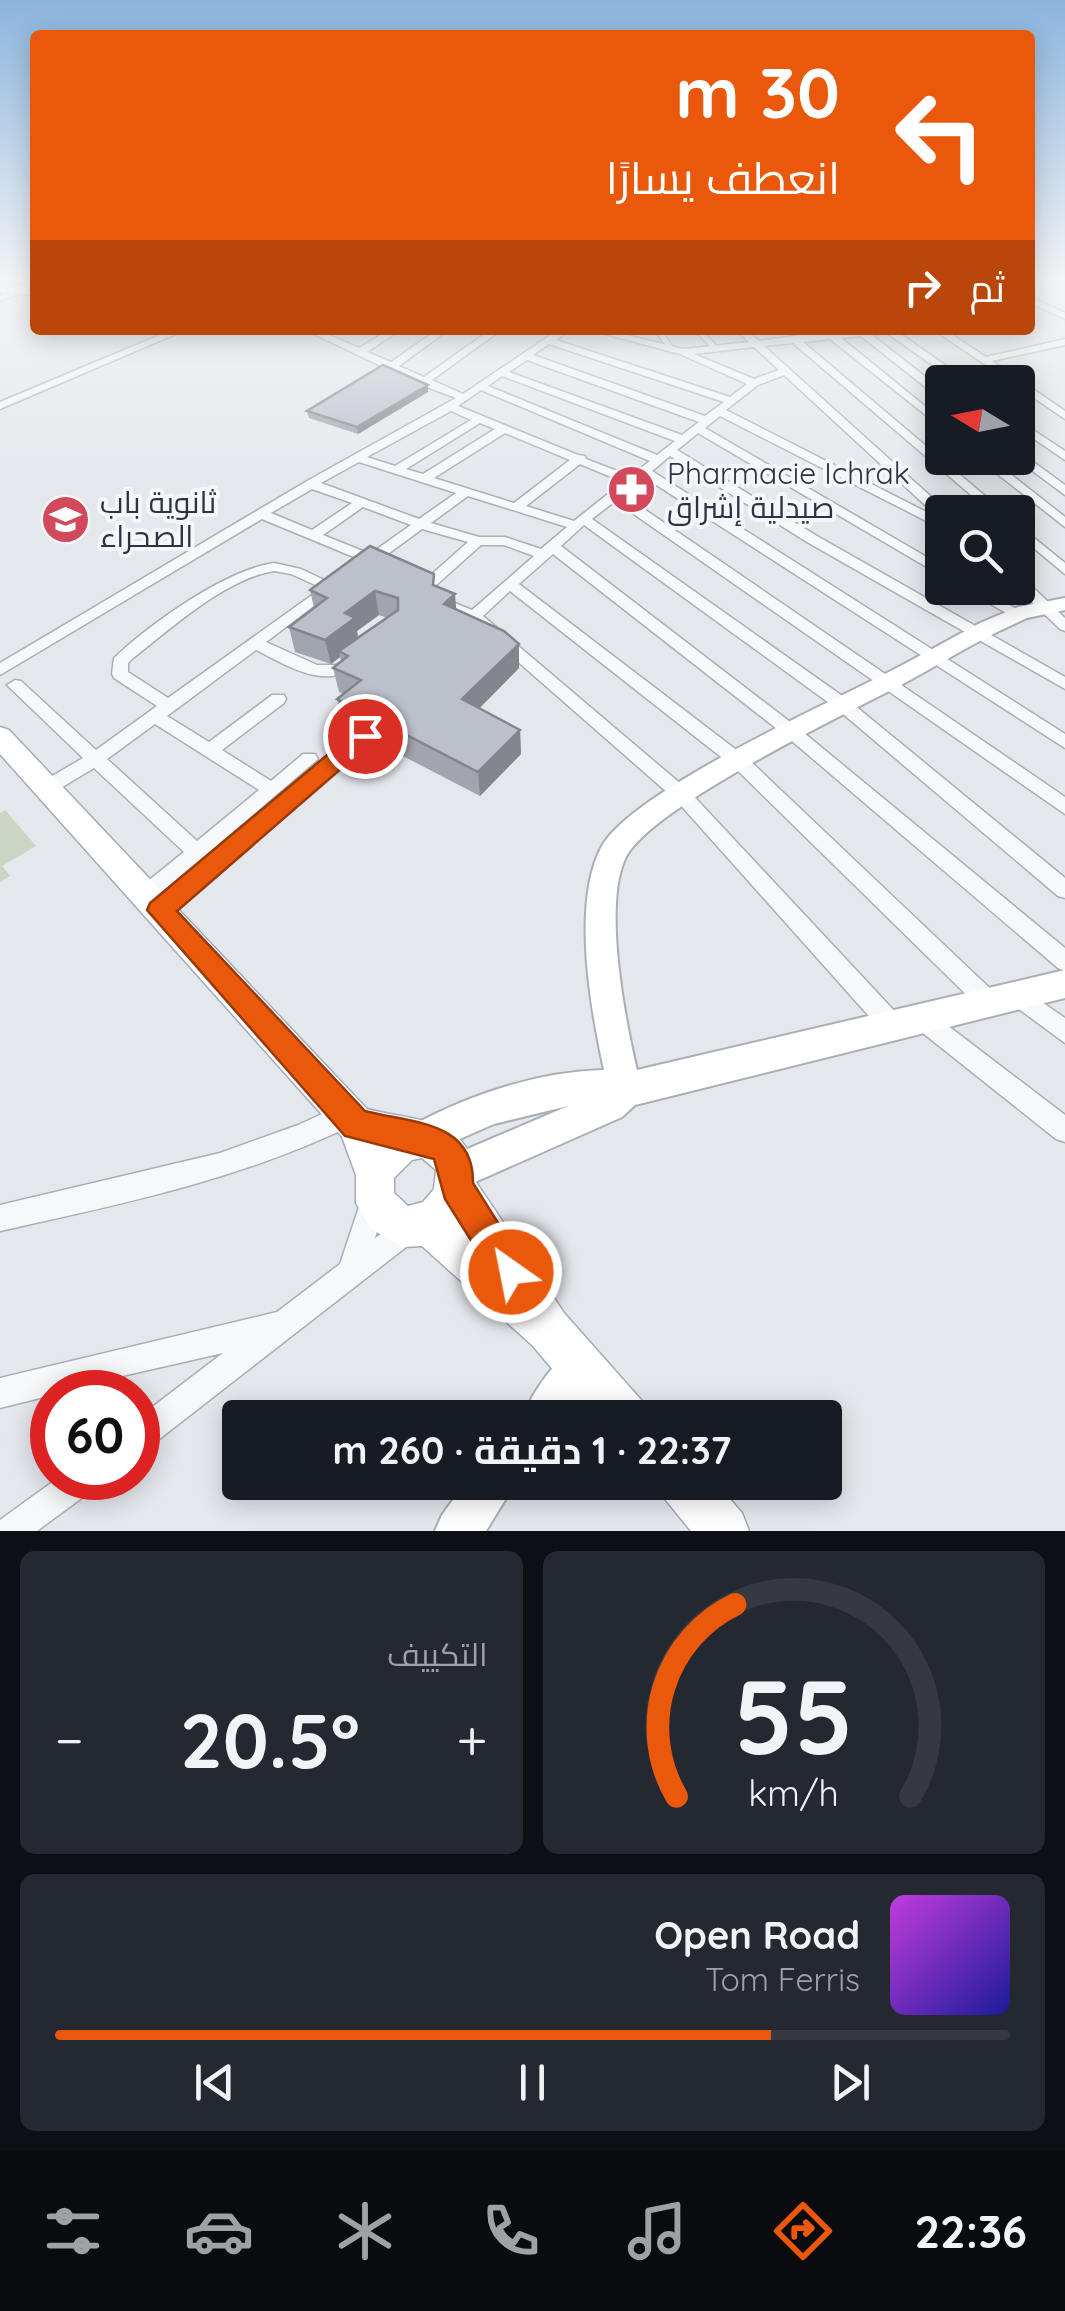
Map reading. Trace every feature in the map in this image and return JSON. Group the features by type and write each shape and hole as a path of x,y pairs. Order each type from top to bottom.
{"main road":[{"path":"3,745 48,786 351,1120 381,1212 394,1223 420,1225 441,1215 456,1180"},
{"path":"351,1120 446,1148 456,1180 548,1329 609,1400"},
{"path":"375,1185 382,1158 416,1138"},
{"path":"420,1225 548,1329"},
{"path":"697,1500 724,1531"}],"street":[{"path":"0,406 132,350"},
{"path":"357,350 464,398"},
{"path":"390,367 414,350"},
{"path":"423,382 467,350"},
{"path":"0,670 311,484 450,408 534,350"},
{"path":"586,350 726,406 925,516"},
{"path":"595,356 601,350"},
{"path":"620,364 642,350"},
{"path":"671,350 754,383"},
{"path":"656,376 681,353 703,350"},
{"path":"762,350 925,498"},
{"path":"808,350 978,495"},
{"path":"850,350 925,411"},
{"path":"885,350 925,382"},
{"path":"918,350 938,365"},
{"path":"970,350 991,365"},
{"path":"984,360 1027,350"},
{"path":"526,356 703,425 925,562"},
{"path":"502,372 684,440"},
{"path":"474,616 580,523 754,383 784,372"},
{"path":"482,387 658,460"},
{"path":"1035,395 1065,416"},
{"path":"450,408 502,430 638,476 935,656 1065,742"},
{"path":"395,471 478,420"},
{"path":"422,480 502,430"},
{"path":"1035,435 1065,456"},
{"path":"672,452 812,539 1065,684"},
{"path":"357,458 463,494 580,523 842,704 1065,890"},
{"path":"517,508 581,458"},
{"path":"1035,467 1065,491"},
{"path":"1004,475 1065,523"},
{"path":"311,484 360,504 478,541 506,541 548,551 792,732 1065,961"},
{"path":"48,786 98,758 463,494"},
{"path":"615,495 1063,801"},
{"path":"311,537 360,504"},
{"path":"261,514 450,594 444,604 474,616 682,795 907,1022 1065,1130"},
{"path":"413,578 478,541"},
{"path":"1035,544 1065,570"},
{"path":"272,790 162,712 120,674 120,662 192,608 257,569 276,566 332,587"},
{"path":"511,585 741,763 1005,1000 1065,1032"},
{"path":"1001,605 1018,614"},
{"path":"626,1090 611,1030 608,999 606,877 620,842 682,795 977,633 1018,614 1055,605 1065,626"},
{"path":"256,644 326,674 340,672 367,650"},
{"path":"15,685 198,853"},
{"path":"211,750 278,698"},
{"path":"152,903 365,736"},
{"path":"152,903 198,853 309,758"},
{"path":"416,1138 469,1113 500,1104 593,1086 626,1090 1065,984"},
{"path":"456,1180 600,1110 626,1090"},
{"path":"0,1218 242,1161 351,1120"},
{"path":"352,1270 375,1185"},
{"path":"160,1420 288,1324 352,1270 420,1225"},
{"path":"0,1394 288,1324"},
{"path":"556,1400 580,1367"},
{"path":"12,1531 54,1500"},
{"path":"458,1531 481,1500"}],"green space":[{"path":"5,810 36,846 2,866 10,876 0,882 0,813"}],"building":[{"path":"383,365 428,385 357,427 307,411"},
{"path":"370,546 434,574 433,585 455,594 444,604 504,631 519,644 462,699 520,730 478,772 370,716 372,710 362,702 349,706 337,699 361,680 333,668 348,656 339,651 398,610 398,598 375,591 345,613 355,618 325,640 289,627 327,598 310,590"}],"place":[{"name":"Pharmacie Ichrak صيدلية إشراق","path":"632,490"},
{"name":"ثانوية باب الصحراء","path":"65,519"}],"route":[{"path":"365,736 160,910 356,1125 409,1139 435,1141 446,1148 457,1172 456,1187 511,1272"}]}
